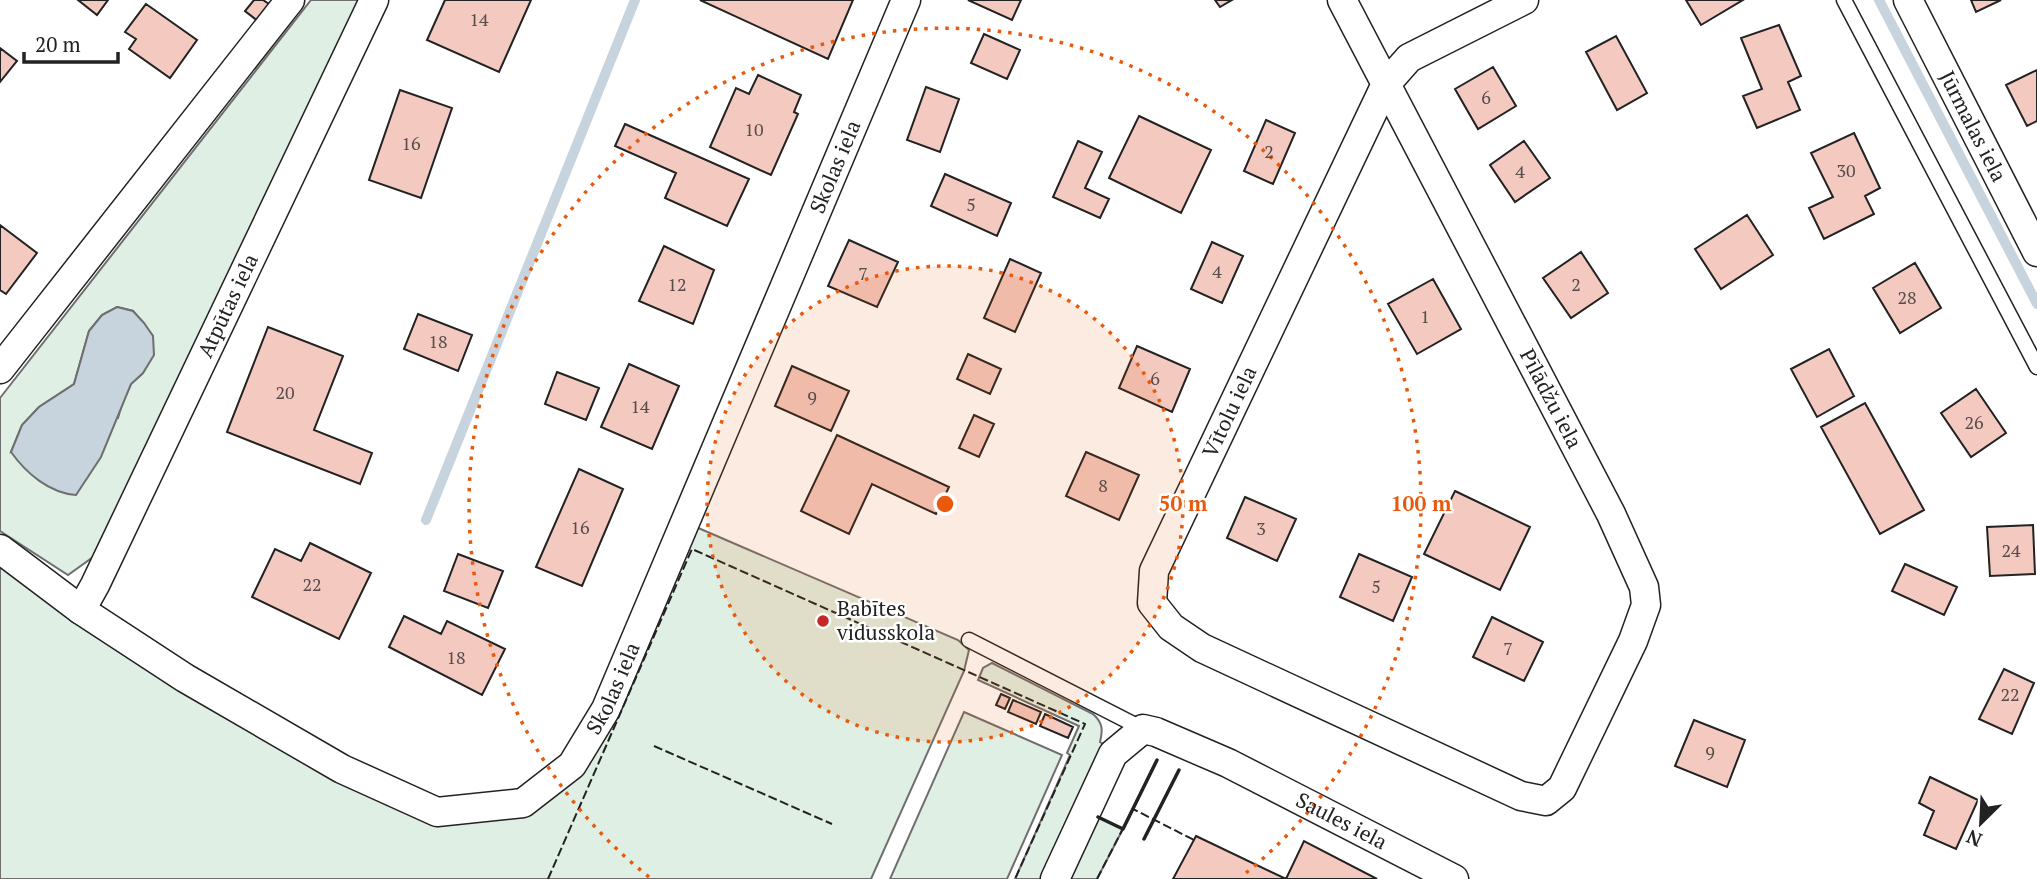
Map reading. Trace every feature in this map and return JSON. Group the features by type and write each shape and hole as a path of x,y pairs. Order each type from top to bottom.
{"street":[{"path":"0,369 290,0"},
{"name":"Atpūtas iela","path":"81,610 374,0"},
{"name":"Skolas iela","path":"0,550 81,610 185,678 342,769 438,812 523,803 572,765 606,709 906,0"},
{"name":"Pīlādžu iela","path":"1342,0 1604,501 1644,587 1646,605 1633,641 1562,788 1546,801"},
{"name":"Vītolu iela","path":"1524,0 1409,58 1386,85 1154,571 1152,603 1171,627 1202,648 1521,796 1546,801"},
{"name":"Jūrmalas iela","path":"1908,0 2037,252"},
{"path":"1055,879 1114,754 1143,729"},
{"name":"Saules iela","path":"1143,729 1228,763 1454,879"}],"lane":[{"path":"1844,0 2037,367"},
{"path":"969,640 1143,729"}],"green space":[{"path":"311,0 359,0 93,557 68,575 0,531 0,398","holes":["117,307 133,311 153,336 143,373 131,384 118,418 11,452 22,425 39,407 74,384 89,331 102,315"]},
{"path":"696,527 958,640 969,650 964,671 871,879 0,879 0,565 407,813 557,788"},
{"path":"992,663 1093,714 1101,727 1100,742 1105,745 1041,879 1015,879 1070,755 1067,753 1079,726 978,680 983,668"},
{"path":"964,712 1062,755 1007,879 890,879"},
{"path":"1091,814 1123,829 1097,879 1062,879"}],"shaded area":[{"path":"117,307 133,311 144,323 153,336 154,355 143,373 131,384 101,457 76,495 66,493 39,481 11,452 22,425 39,407 74,384 89,331 102,315"}],"building":[{"path":"78,0 108,0 97,15"},
{"path":"254,0 263,0 272,6 259,22 245,11"},
{"path":"445,0 531,0 499,72 427,40"},
{"path":"700,0 853,0 828,59"},
{"path":"968,0 1021,0 1012,20"},
{"path":"1215,0 1232,0 1220,7"},
{"path":"1686,0 1743,0 1701,25"},
{"path":"1971,0 2001,0 1976,12"},
{"path":"146,4 197,40 170,78 129,49 136,39 125,32"},
{"path":"1779,25 1801,76 1788,82 1800,110 1757,128 1743,96 1762,89 1741,38"},
{"path":"984,34 1020,50 1007,79 971,63"},
{"path":"1616,36 1647,93 1617,110 1586,52"},
{"path":"0,48 17,61 0,82"},
{"path":"1493,67 1516,106 1478,129 1455,89"},
{"path":"2037,70 2037,121 2027,126 2006,85"},
{"path":"758,75 801,95 794,112 798,114 771,175 710,147 736,88 749,94"},
{"path":"926,87 959,99 940,152 907,140"},
{"path":"400,90 452,108 421,198 369,180"},
{"path":"1139,116 1211,150 1181,213 1109,178"},
{"path":"1266,120 1295,133 1273,184 1244,171"},
{"path":"625,124 749,179 727,226 665,198 676,173 615,146"},
{"path":"1854,133 1880,188 1865,196 1874,214 1824,239 1809,208 1833,197 1811,153"},
{"path":"1078,141 1102,152 1085,188 1109,199 1100,218 1053,197"},
{"path":"1524,141 1550,178 1515,202 1490,165"},
{"path":"945,174 1011,203 997,236 931,206"},
{"path":"1747,215 1773,255 1721,289 1695,249"},
{"path":"0,225 37,253 6,294 0,290"},
{"path":"849,240 898,262 877,307 828,286"},
{"path":"1212,242 1243,256 1222,303 1191,289"},
{"path":"664,246 714,270 693,324 639,301"},
{"path":"1581,252 1608,293 1571,318 1543,278"},
{"path":"1010,259 1041,273 1015,332 984,318"},
{"path":"1915,263 1941,308 1900,333 1873,288"},
{"path":"1433,279 1461,329 1417,354 1388,304"},
{"path":"418,314 472,335 458,371 404,349"},
{"path":"268,327 343,356 314,430 372,453 360,484 227,432"},
{"path":"1137,346 1190,369 1172,412 1119,388"},
{"path":"1829,349 1854,396 1817,417 1791,369"},
{"path":"968,354 1001,369 990,394 957,379"},
{"path":"629,364 679,386 652,449 601,427"},
{"path":"792,366 849,391 831,431 775,406"},
{"path":"557,372 599,388 586,420 545,404"},
{"path":"1976,389 2006,433 1971,457 1941,413"},
{"path":"1865,403 1924,510 1880,534 1821,427"},
{"path":"974,415 994,424 979,457 959,448"},
{"path":"837,435 949,487 936,514 872,484 849,534 801,511"},
{"path":"1086,452 1139,475 1119,520 1066,496"},
{"path":"579,469 623,489 582,586 536,567"},
{"path":"1455,491 1530,527 1500,590 1424,554"},
{"path":"1245,497 1296,519 1277,561 1227,538"},
{"path":"2033,525 2035,574 1990,576 1987,527"},
{"path":"310,543 371,573 339,639 252,597 275,549 301,561"},
{"path":"458,554 503,571 488,608 444,591"},
{"path":"1359,554 1412,577 1393,621 1340,597"},
{"path":"1905,564 1957,587 1944,615 1892,591"},
{"path":"404,616 441,634 447,621 505,649 482,695 389,647"},
{"path":"1492,617 1543,642 1524,681 1473,657"},
{"path":"2004,669 2034,683 2012,734 1979,719"},
{"path":"1001,694 1010,698 1005,709 996,705"},
{"path":"1013,700 1041,712 1036,724 1008,712"},
{"path":"1045,714 1073,727 1068,738 1040,726"},
{"path":"1694,720 1745,740 1727,787 1675,766"},
{"path":"1930,777 1978,800 1956,849 1924,835 1934,811 1919,803"},
{"path":"1196,836 1286,879 1173,879"},
{"path":"1304,841 1377,879 1286,879"}],"waterway":[{"path":"426,520 635,0"},
{"path":"1879,0 2037,304"}],"fence":[{"path":"548,879 692,549 1085,724 1015,879"},
{"path":"654,746 832,824"},
{"path":"1097,879 1133,809 1194,840"}],"wall":[{"path":"1098,817 1123,829 1157,760"},
{"path":"1144,839 1179,770"}],"place":[{"name":"Babītes vidusskola","path":"823,621"}]}
